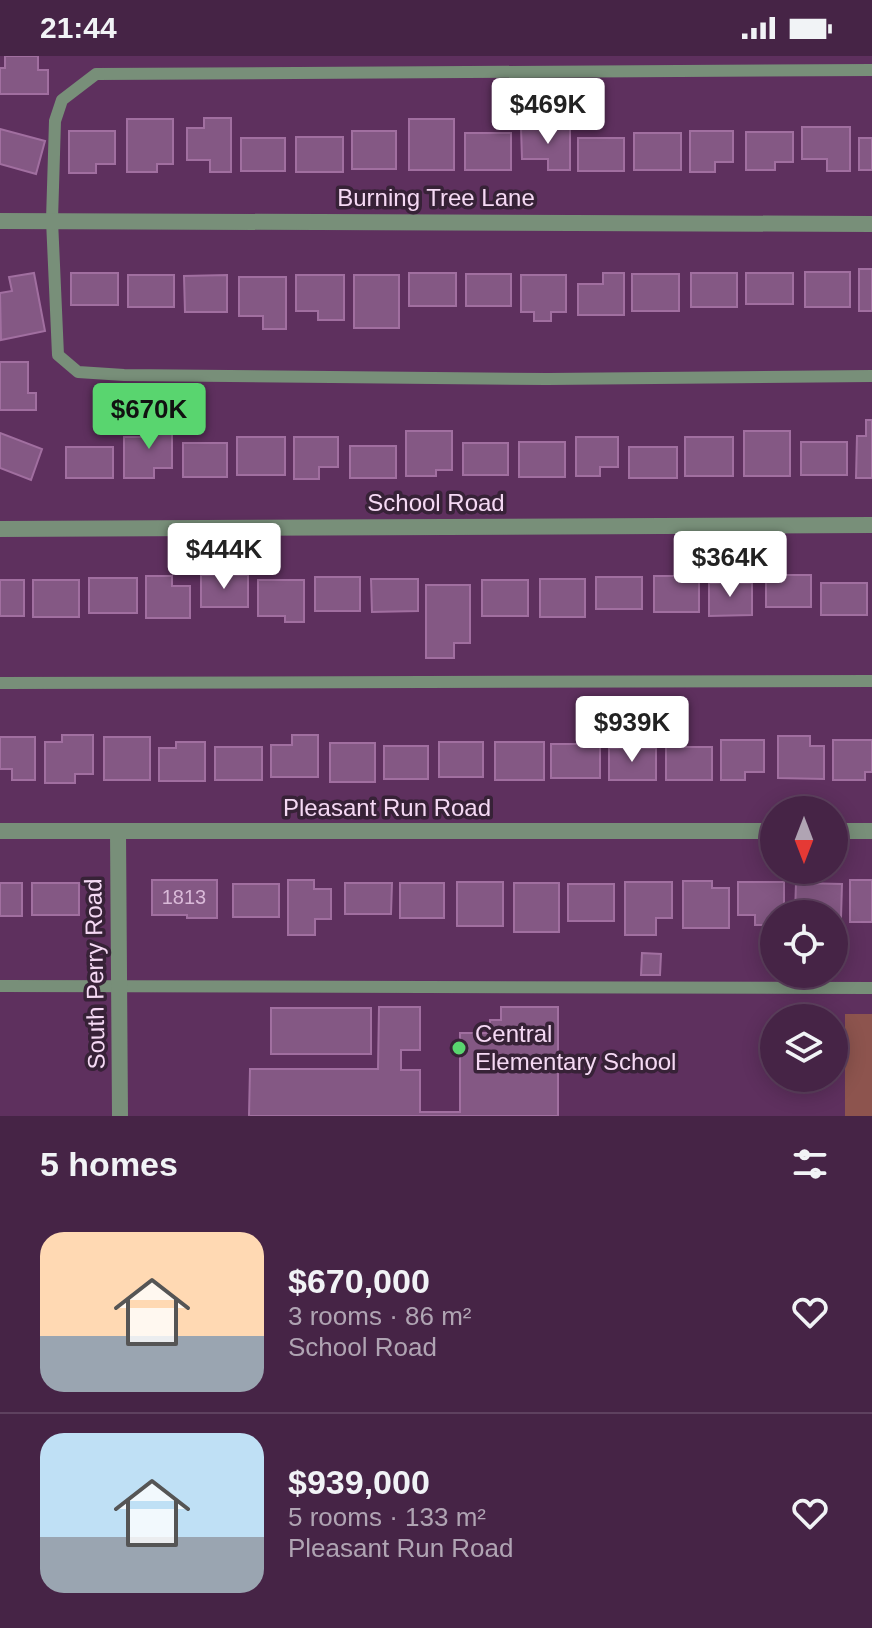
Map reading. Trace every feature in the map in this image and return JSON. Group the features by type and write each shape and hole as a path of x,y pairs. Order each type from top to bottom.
{"street":[{"name":"Burning Tree Lane","path":"0,221 872,224"},
{"name":"School Road","path":"0,529 872,525"},
{"name":"Pleasant Run Road","path":"0,831 760,831"},
{"path":"848,831 872,831"},
{"name":"South Perry Road","path":"118,832 120,1116"}],"lane":[{"path":"872,70 96,74 62,100 55,121 52,220 58,355 78,372 547,379 872,376"},
{"path":"0,683 872,681"},
{"path":"0,986 872,988"}],"shaded area":[{"path":"848,1014 872,1014 872,1116 845,1116"}],"building":[{"path":"5,56 38,56 38,70 48,70 48,94 0,94 0,68 5,68"},
{"path":"204,118 231,118 231,172 210,172 210,160 187,160 187,128 204,128"},
{"path":"127,119 173,119 173,164 157,164 157,172 127,172"},
{"path":"409,119 454,119 454,170 409,170"},
{"path":"802,127 850,127 850,171 827,171 827,159 802,159"},
{"path":"521,128 570,128 570,170 548,170 548,159 522,159"},
{"path":"0,129 45,141 36,174 0,164"},
{"path":"69,131 115,131 115,164 96,164 96,173 69,173"},
{"path":"352,131 396,131 396,169 352,169"},
{"path":"690,131 733,131 733,162 715,162 715,172 690,172"},
{"path":"746,132 793,132 793,162 775,162 775,170 746,170"},
{"path":"465,133 511,133 511,170 465,170"},
{"path":"634,133 681,133 681,170 634,170"},
{"path":"296,137 343,137 343,172 296,172"},
{"path":"241,138 285,138 285,171 241,171"},
{"path":"578,138 624,138 624,171 578,171"},
{"path":"859,138 872,138 872,170 859,170"},
{"path":"859,269 872,269 872,311 859,311"},
{"path":"805,272 850,272 850,307 805,307"},
{"path":"34,273 45,331 1,340 0,293 12,291 9,277"},
{"path":"71,273 118,273 118,305 71,305"},
{"path":"409,273 456,273 456,306 409,306"},
{"path":"603,273 624,273 624,315 578,315 578,284 603,284"},
{"path":"691,273 737,273 737,307 691,307"},
{"path":"746,273 793,273 793,304 746,304"},
{"path":"466,274 511,274 511,306 466,306"},
{"path":"632,274 679,274 679,311 632,311"},
{"path":"128,275 174,275 174,307 128,307"},
{"path":"227,275 227,312 185,312 184,276"},
{"path":"296,275 344,275 344,320 318,320 318,311 296,311"},
{"path":"354,275 399,275 399,328 354,328"},
{"path":"521,275 566,275 566,312 551,312 551,321 534,321 534,312 521,312"},
{"path":"239,277 286,277 286,329 263,329 263,316 239,316"},
{"path":"0,362 28,362 28,393 36,393 36,410 0,410"},
{"path":"150,419 172,419 172,468 154,468 154,478 124,478 124,437 150,437"},
{"path":"866,420 872,420 872,478 856,478 857,436 866,436"},
{"path":"406,431 452,431 452,470 436,470 436,476 406,476"},
{"path":"744,431 790,431 790,476 744,476"},
{"path":"0,433 42,449 31,480 0,468"},
{"path":"237,437 285,437 285,475 237,475"},
{"path":"294,437 338,437 338,467 319,467 319,479 294,479"},
{"path":"576,437 618,437 618,467 600,467 600,476 576,476"},
{"path":"685,437 733,437 733,476 685,476"},
{"path":"519,442 565,442 565,477 519,477"},
{"path":"801,442 847,442 847,475 801,475"},
{"path":"183,443 227,443 227,477 183,477"},
{"path":"463,443 508,443 508,475 463,475"},
{"path":"350,446 396,446 396,478 350,478"},
{"path":"66,447 113,447 113,478 66,478"},
{"path":"629,447 677,447 677,478 629,478"},
{"path":"201,575 248,575 248,607 201,607"},
{"path":"766,575 811,575 811,607 766,607"},
{"path":"146,576 172,576 172,586 190,586 190,618 146,618"},
{"path":"654,576 699,576 699,612 654,612"},
{"path":"315,577 360,577 360,611 315,611"},
{"path":"596,577 642,577 642,609 596,609"},
{"path":"89,578 137,578 137,613 89,613"},
{"path":"371,579 418,579 418,611 372,612"},
{"path":"540,579 585,579 585,617 540,617"},
{"path":"0,580 24,580 24,616 0,616"},
{"path":"33,580 79,580 79,617 33,617"},
{"path":"258,580 304,580 304,622 285,622 285,616 258,616"},
{"path":"482,580 528,580 528,616 482,616"},
{"path":"709,583 752,583 752,615 709,616"},
{"path":"821,583 867,583 867,615 821,615"},
{"path":"426,585 470,585 470,643 454,643 454,658 426,658"},
{"path":"62,735 93,735 93,774 75,774 75,783 45,783 45,742 62,742"},
{"path":"292,735 318,735 318,777 271,777 271,745 292,745"},
{"path":"778,736 810,736 810,746 824,746 824,779 778,778"},
{"path":"0,737 35,737 35,780 12,780 12,769 0,769"},
{"path":"104,737 150,737 150,780 104,780"},
{"path":"721,740 764,740 764,772 745,772 745,780 721,780"},
{"path":"833,740 872,740 872,772 865,772 865,780 833,780"},
{"path":"176,742 205,742 205,781 159,781 159,748 176,748"},
{"path":"439,742 483,742 483,777 439,777"},
{"path":"495,742 544,742 544,780 495,780"},
{"path":"330,743 375,743 375,782 330,782"},
{"path":"551,744 600,744 600,778 551,778"},
{"path":"384,746 428,746 428,779 384,779"},
{"path":"215,747 262,747 262,780 215,780"},
{"path":"666,747 712,747 712,780 666,780"},
{"path":"609,748 656,748 656,780 609,780"},
{"path":"152,880 217,880 217,918 152,915"},
{"path":"288,880 314,880 314,889 331,889 331,919 315,919 315,935 288,935"},
{"path":"850,880 872,880 872,922 850,922"},
{"path":"683,881 712,881 712,888 729,888 729,928 683,928"},
{"path":"457,882 503,882 503,926 457,926"},
{"path":"625,882 672,882 672,918 656,918 656,935 625,935"},
{"path":"738,882 784,884 784,900 760,900 760,925 755,925 755,915 738,915"},
{"path":"0,883 22,883 22,916 0,916"},
{"path":"32,883 79,883 79,915 32,915"},
{"path":"345,883 392,883 391,914 345,914"},
{"path":"400,883 444,883 444,918 400,918"},
{"path":"514,883 559,883 559,932 514,932"},
{"path":"233,884 279,884 279,917 233,917"},
{"path":"568,884 614,884 614,921 568,921"},
{"path":"796,884 842,884 842,900 795,900"},
{"path":"642,953 661,954 660,975 641,975"},
{"path":"379,1007 420,1007 420,1050 401,1050 401,1070 420,1070 420,1112 460,1112 460,1033 490,1033 490,1020 501,1020 501,1007 558,1007 558,1116 249,1116 250,1069 378,1069"},
{"path":"271,1008 371,1008 371,1054 271,1054"}],"place":[{"name":"Central Elementary School","path":"459,1048"}]}
